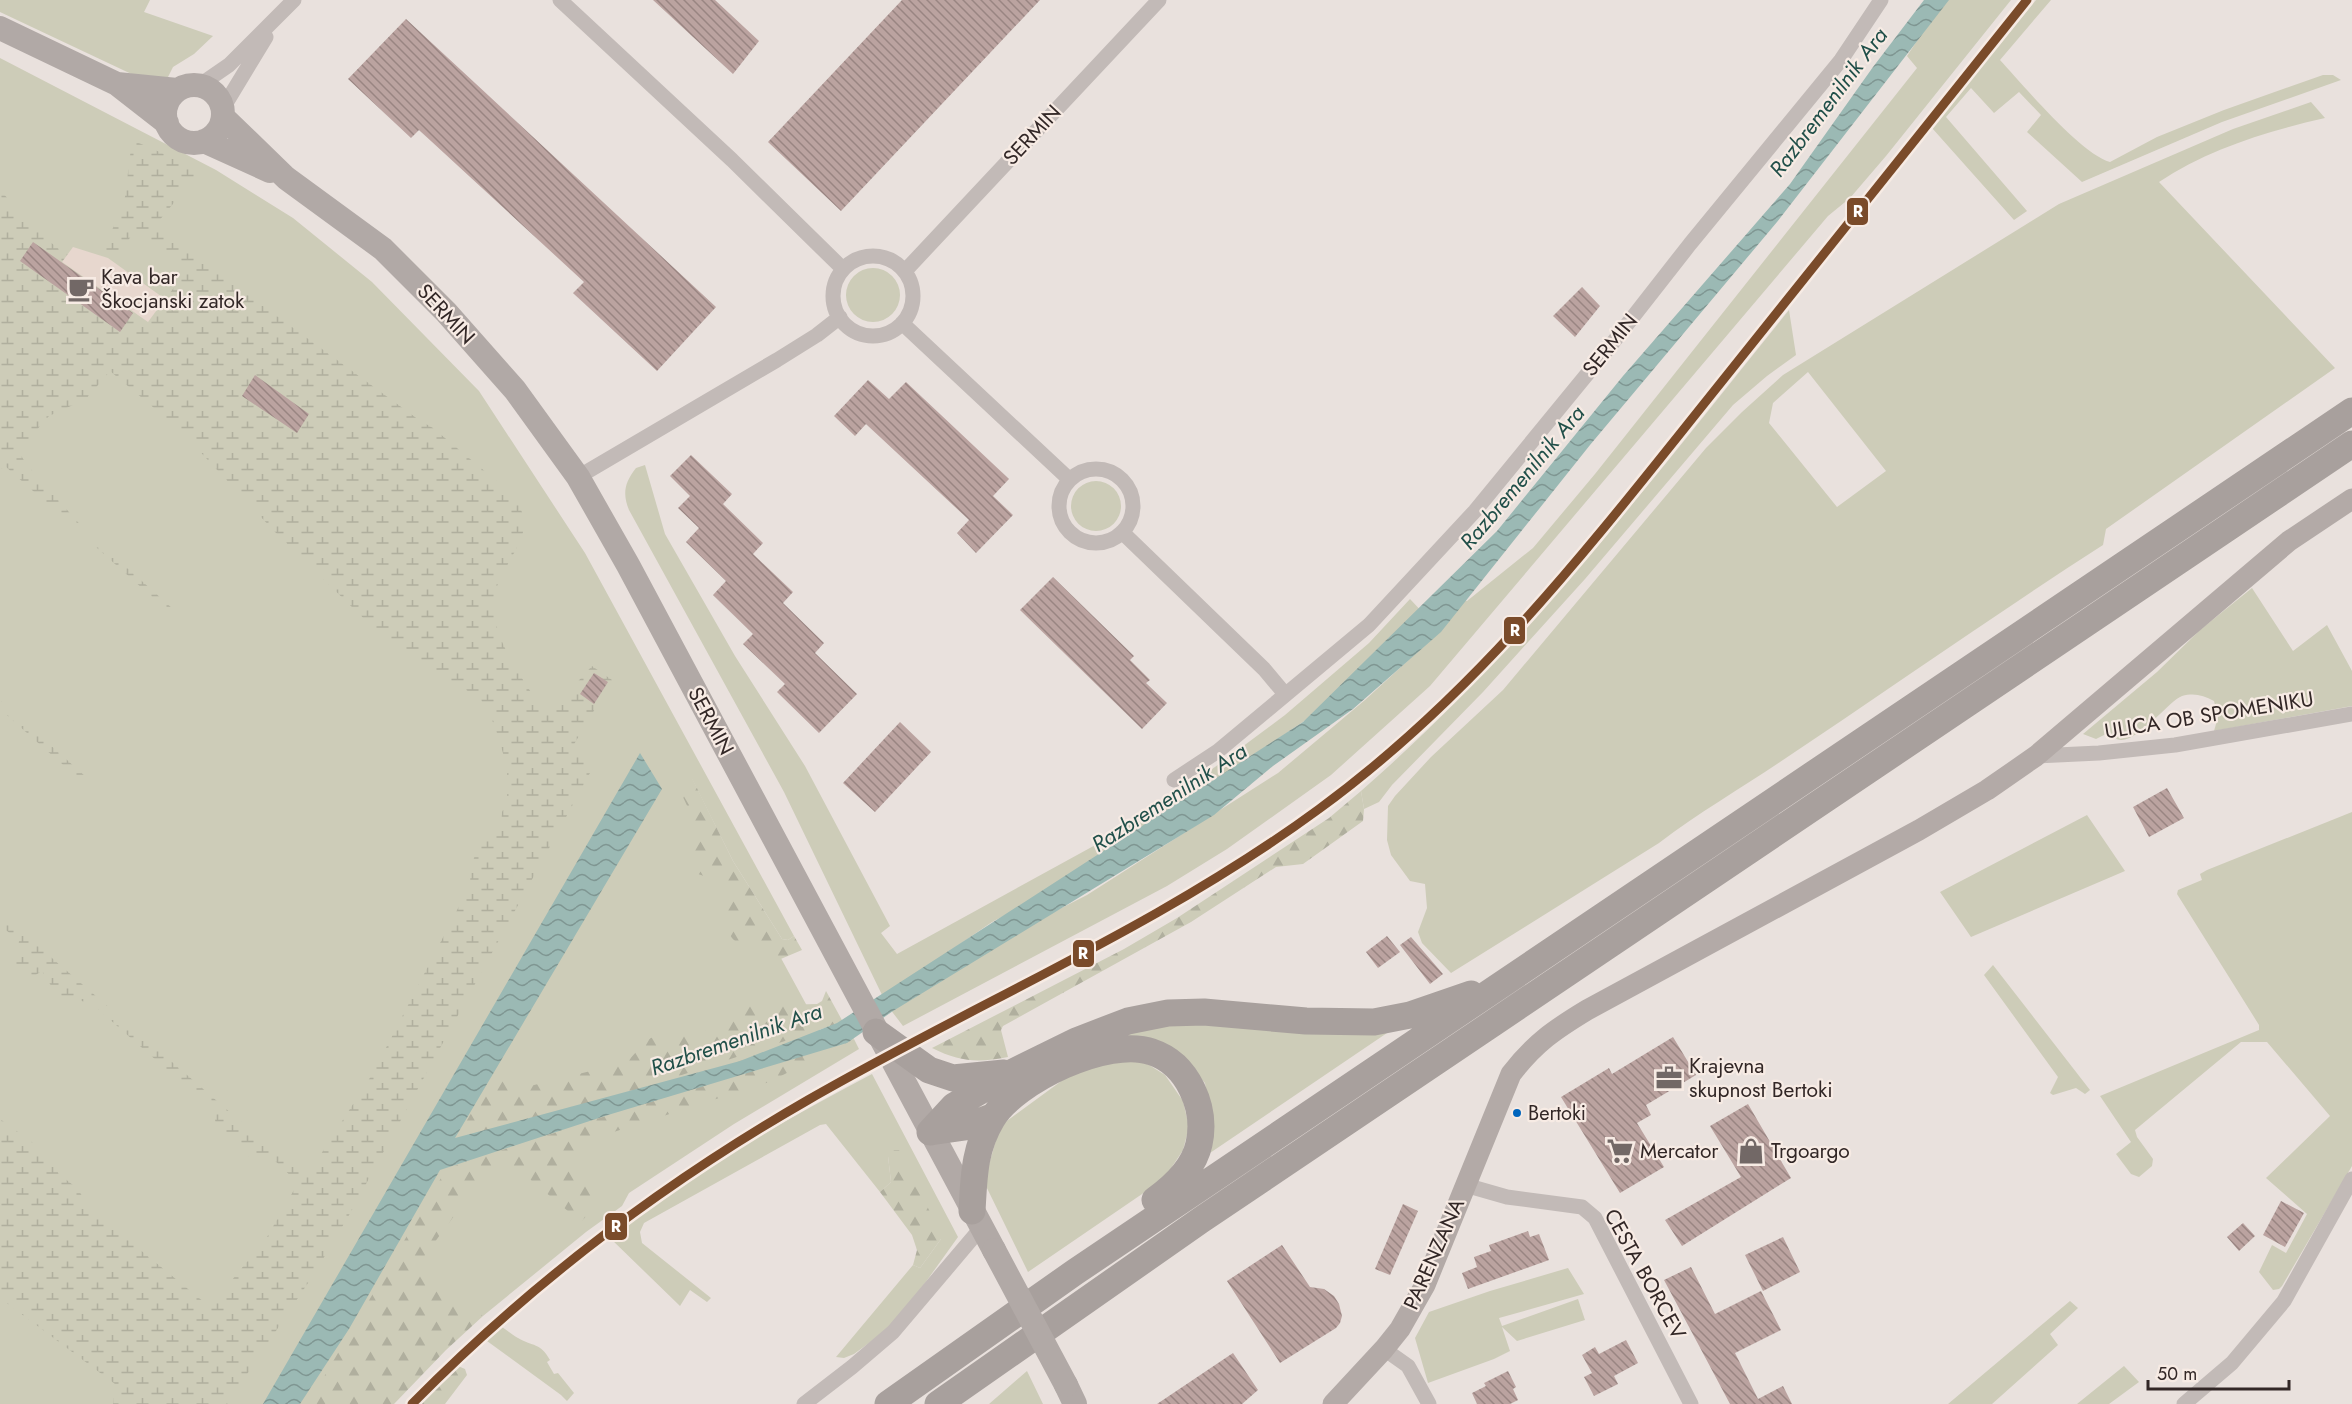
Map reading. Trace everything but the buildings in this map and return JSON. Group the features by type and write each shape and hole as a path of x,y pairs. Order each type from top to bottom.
{"highway":[{"path":"888,1404 1075,1272 2352,411"},
{"path":"938,1404 1129,1270 2352,444"},
{"path":"930,1132 954,1106 1011,1073 1076,1041 1128,1022 1168,1013 1204,1011 1318,1022 1374,1022 1430,1008 1509,980"},
{"path":"876,1032 905,1065 953,1078 1011,1073"},
{"path":"977,1219 974,1166 984,1134 994,1116 1013,1098 1035,1082 1078,1058 1104,1051 1132,1048 1150,1051 1167,1058 1189,1082 1201,1112 1199,1145 1182,1178 1109,1233 1091,1250 1075,1272"},
{"path":"930,1132 965,1127 994,1116"},
{"path":"972,1404 1053,1339 1129,1270"}],"main road":[{"path":"0,28 117,84 167,123 178,138 187,142 204,141 217,132 223,112 220,99 214,92 200,85 193,84 177,90 117,84"},
{"path":"167,123 165,114 167,104 177,90"},
{"name":"SERMIN","path":"223,112 286,178 383,249 446,312 515,390 578,477 644,595 876,1032"},
{"name":"SERMIN","path":"204,141 286,178"},
{"path":"905,1065 930,1132 1071,1395"}],"street":[{"path":"200,85 229,65 294,0"},
{"path":"560,0 732,160 843,269"},
{"name":"SERMIN","path":"905,271 1159,0"},
{"name":"SERMIN","path":"1174,780 1218,751 1369,625 1475,511 1841,60 1881,0"},
{"path":"223,112 281,14"},
{"path":"874,256 896,263 905,271 913,292 913,303 902,323 893,331 881,335 869,335 847,326 840,318 833,298 834,287 843,269 863,257 874,256"},
{"path":"578,477 777,360 840,318"},
{"path":"902,323 1070,480"},
{"path":"1098,469 1121,478 1130,491 1133,502 1132,513 1122,532 1105,542 1095,543 1085,541 1068,530 1062,522 1059,503 1061,493 1070,480 1080,472 1098,469"},
{"name":"PARENZANA","path":"1333,1404 1384,1350 1400,1329 1425,1285 1511,1074 1525,1055 1545,1036 1587,1010 1919,830 1987,790 2036,756 2272,554 2352,499"},
{"path":"1122,532 1264,669 1285,694"},
{"name":"ULICA OB SPOMENIKU","path":"2036,756 2175,746 2352,714"},
{"path":"2184,1404 2232,1363 2284,1300 2352,1179"},
{"name":"CESTA BORCEV","path":"1465,1185 1507,1197 1582,1208 1595,1218 1691,1404"},
{"path":"804,1404 893,1332 977,1219"},
{"path":"1384,1350 1408,1366 1429,1404"}],"green space":[{"path":"0,0 150,0 144,12 213,36 194,54 173,67 165,83 159,87 0,12"},
{"path":"1944,0 2011,0 1886,156 1850,198 1828,216 1430,686 1331,775 1227,849 1167,886 903,1026 890,1009 997,941 1087,895 1278,773 1365,700 1425,645 1461,599 1467,601 1533,548 1595,474 1917,68 1907,56"},
{"path":"2036,0 2051,0 2000,60 2069,133 2098,156 2110,162 2157,137 2224,110 2323,75 2333,75 2341,80 2222,122 2082,182 2027,132 2041,115 2019,92 1994,113 1971,88 1946,117 2027,211 2014,220 1932,128"},
{"path":"0,58 216,170 293,218 372,282 479,391 585,553 794,936 788,940 782,939 733,861 692,779 684,780 831,1050 854,1039 859,1049 734,1124 629,1193 622,1206 586,1232 483,1316 480,1315 388,1404 0,1404"},
{"path":"2311,102 2325,118 2282,129 2218,151 2159,182 2335,368 2106,529 2103,545 1659,843 1451,973 1422,943 1418,932 1427,908 1425,884 1410,881 1391,855 1387,840 1388,806 1431,757 1503,690 1706,448 1783,375 2059,204 2233,129","holes":["1808,372 1886,471 1837,507 1769,423 1773,403"]},
{"path":"132,140 201,170 158,222 158,229 433,428 511,493 518,503 524,520 524,528 495,591 494,606 500,637 515,667 541,708 549,713 592,666 612,680 573,746 577,753 582,755 590,773 348,1217 314,1274 227,1404 113,1404 115,1384 0,1298 0,1119 44,1151 59,1174 78,1189 89,1208 210,1307 267,1237 298,1183 271,1157 262,1161 245,1155 217,1129 213,1110 92,1004 68,997 61,1002 42,971 34,976 15,970 19,941 0,925 0,913 303,1173 314,1165 373,1073 470,885 473,861 478,850 481,845 501,830 502,812 507,802 507,766 494,724 480,698 396,650 273,530 179,429 110,371 86,399 49,416 18,451 27,465 84,529 173,609 170,613 5,466 0,470 0,190 47,240 77,259 90,261 102,256 125,197","holes":["134,232 187,270 167,297 115,259"]},
{"path":"873,268 883,270 892,276 898,285 900,295 898,305 892,314 883,320 873,322 863,320 854,314 848,305 846,295 848,285 854,276 863,270"},
{"path":"1789,310 1796,355 1733,405 1585,579 1483,692 1392,785 1379,802 1364,809 1361,791 1478,679 1586,560"},
{"path":"645,465 665,534 735,656 805,766 890,926 881,933 897,954 1099,843 1215,767 1285,715 1369,643 1410,599 1425,615 1340,697 1049,892 992,922 883,997 784,792 629,510 625,493 627,483 636,468"},
{"path":"1091,481 1101,481 1114,488 1121,501 1121,511 1114,524 1101,531 1091,531 1082,527 1075,520 1071,511 1071,501 1075,492 1082,485"},
{"path":"2252,588 2293,651 2327,625 2352,671 2352,706 2214,731 2218,717 2214,701 2202,696 2191,695 2175,700 2146,727 2125,739 2117,739 2110,732 2096,739 2083,734 2157,672 2200,630"},
{"path":"0,700 86,777 81,781 0,709"},
{"path":"692,778 733,861 782,939 788,940 794,936 802,950 776,961 771,959 763,949 742,944 732,938 727,918 725,877 722,872 715,871 704,876 698,874 694,860 691,814 675,780"},
{"path":"1361,791 1363,821 1303,864 1276,867 1191,922 1003,1026 1001,1030 1008,1057 987,1060 960,1059 932,1048 1124,949 1177,918 1329,818"},
{"path":"2352,812 2352,1166 2282,1286 2273,1290 2259,1272 2272,1245 2286,1253 2307,1214 2266,1178 2330,1116 2267,1042 2241,1042 2135,1130 2137,1137 2153,1159 2152,1166 2139,1177 2131,1174 2116,1154 2131,1142 2100,1096 2259,1030 2259,1025 2177,894 2178,890 2202,880 2200,874 2207,870"},
{"path":"2087,815 2125,871 1971,937 1940,892"},
{"path":"1993,965 2090,1090 2085,1094 2076,1088 2053,1095 2050,1093 2058,1077 1984,975"},
{"path":"826,991 843,1022 456,1149 454,1143 492,1077 526,1087 627,1062 647,1040 653,1037 703,1033 735,1008 743,1006 817,1004 822,1001"},
{"path":"1188,1020 1324,1032 1387,1033 1207,1155 1212,1130 1205,1083 1177,1053 1122,1035"},
{"path":"851,1035 854,1039 769,1082 592,1139 580,1150 576,1159 577,1167 597,1194 595,1206 581,1222 508,1161 491,1166 420,1262 419,1268 423,1274 483,1316 446,1350 394,1404 308,1404 444,1173 451,1167"},
{"path":"1111,1059 1146,1063 1165,1075 1183,1101 1189,1127 1183,1150 1164,1179 1028,1272 984,1182 1000,1126 1071,1074"},
{"path":"872,1074 958,1237 905,1311 884,1332 854,1354 844,1358 836,1357 913,1265 920,1268 941,1239 888,1156 891,1182 880,1192 826,1124 820,1125 644,1223 640,1232 642,1243 711,1298 707,1302 690,1290 680,1306 610,1238 640,1214 704,1170"},
{"path":"894,1150 899,1150 941,1234 941,1239 920,1268 913,1265 917,1250 912,1235 880,1192 891,1182 888,1156"},
{"path":"1568,1268 1584,1294 1499,1318 1502,1326 1578,1299 1585,1320 1517,1341 1502,1327 1510,1351 1428,1383 1415,1338 1429,1312"},
{"path":"2070,1301 2078,1308 2050,1334 2058,1345 1992,1404 1948,1404"},
{"path":"502,1327 523,1341 543,1350 550,1360 547,1362 554,1374 558,1373 574,1393 567,1401 487,1341"},
{"path":"458,1366 465,1369 467,1375 445,1404 420,1404"},
{"path":"2124,1366 2139,1382 2109,1404 2077,1404"},
{"path":"1027,1371 1043,1404 989,1404"}],"shaded area":[{"path":"73,247 108,258 165,299 148,322 62,262"}],"water":[{"path":"1924,0 1949,0 1777,222 1590,445 1441,632 1353,709 1273,766 1214,815 893,1011 847,1043 608,1115 440,1170 349,1329 300,1404 263,1404 640,753 662,789 455,1138 740,1061 837,1023 1303,722 1497,531 1623,376 1790,184"}],"transit line":[{"name":"R","path":"412,1404 457,1360 551,1277 600,1238 701,1166 754,1132 872,1064 1068,962 1196,890 1319,809 1376,765 1479,669 1573,565 2027,0"}],"place":[{"name":"Kava bar Škocjanski zatok","path":"81,289"},
{"name":"Krajevna skupnost Bertoki","path":"1669,1078"},
{"name":"Bertoki","path":"1517,1113"},
{"name":"Mercator","path":"1620,1151"},
{"name":"Trgoargo","path":"1751,1151"}],"water label":[{"name":"Razbremenilnik Ara","path":"1828,102"},
{"name":"Razbremenilnik Ara","path":"1522,477"},
{"name":"Razbremenilnik Ara","path":"1169,797"},
{"name":"Razbremenilnik Ara","path":"736,1039"}]}
